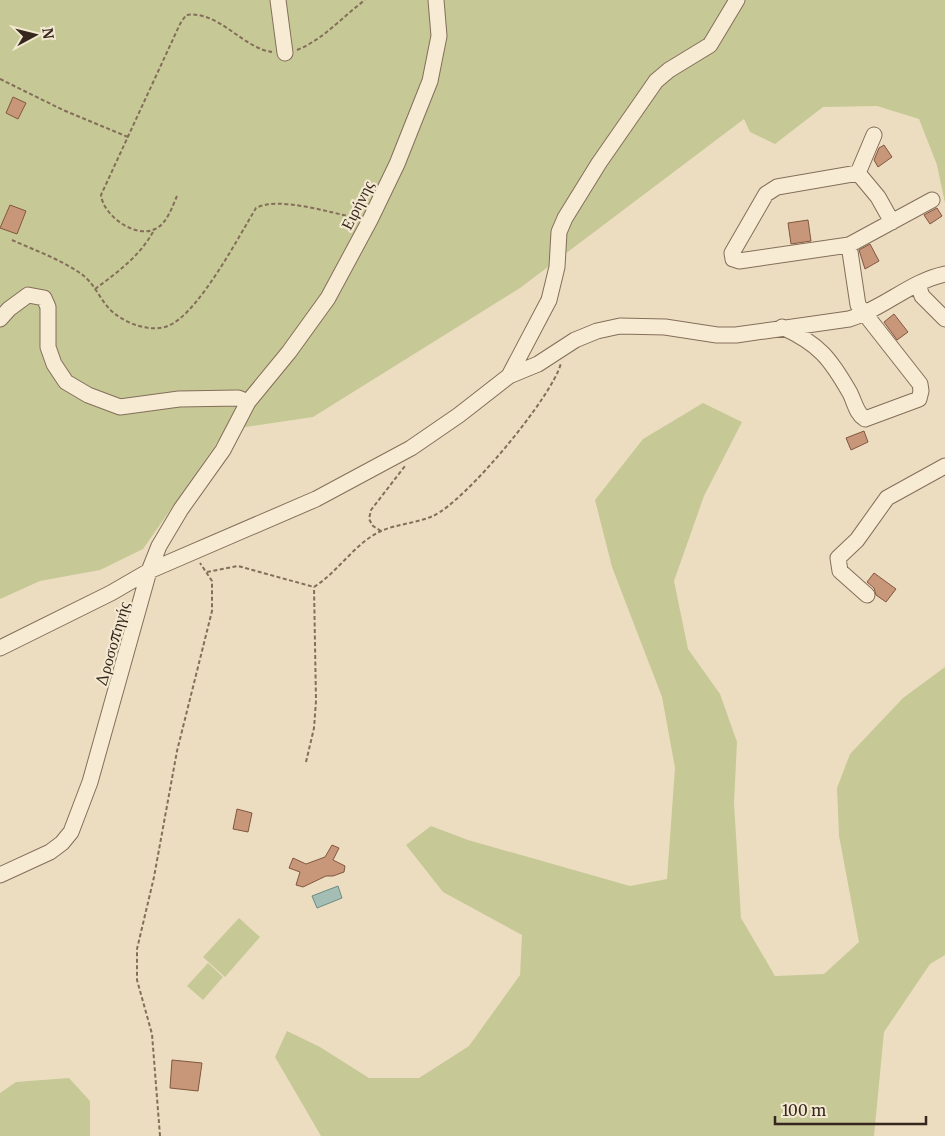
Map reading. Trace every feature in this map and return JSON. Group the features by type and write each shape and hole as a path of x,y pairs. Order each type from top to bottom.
{"street":[{"path":"278,0 285,53"},
{"name":"Ειρήνης","path":"248,402 289,352 328,298 370,220 396,164 430,81 439,36 436,0"},
{"path":"508,376 550,300 557,267 559,232 580,193 656,82 669,70 710,45 737,0"},
{"path":"858,173 874,135"},
{"path":"858,173 878,197 892,222"},
{"path":"858,173 777,186 766,194 732,252 733,259 739,260 849,245 932,200"},
{"path":"782,327 811,342 824,354 849,393 858,414 865,419 920,399 920,384 858,305 849,245"},
{"path":"0,648 111,593 149,571 316,499 411,448 459,415 508,376 538,364 564,346 598,331 620,326 665,327 717,335 849,319 864,314 918,285 945,274"},
{"path":"918,285 922,296 945,319"},
{"path":"0,319 9,308 28,295 44,298 48,308 48,347 54,364 66,382 104,402 120,407 179,399 238,398 248,402"},
{"name":"Δροσοπηγής","path":"0,876 50,852 62,843 71,832 90,782 149,571 159,546 181,509 223,450 248,402"},
{"path":"868,595 840,571 838,558 857,540 887,498 945,466"}],"path":[{"path":"154,230 129,227 113,217 102,205 101,195 111,169 129,137 186,15 194,14 208,18 269,52 285,53 313,43 331,31 365,0"},
{"path":"0,79 63,110 129,137"},
{"path":"94,290 127,264 147,244 154,230 162,224 177,196"},
{"path":"12,240 72,268 86,277 94,290 114,313 134,325 160,328 171,325 184,315 213,279 256,208 264,204 282,204 370,220"},
{"path":"207,572 238,566 314,587 323,582 348,557 381,531 434,516 482,473 525,425 554,382 561,365 564,346"},
{"path":"381,531 373,526 369,519 371,510 406,464"},
{"path":"160,1136 152,1034 137,980 137,949 154,877 177,751 212,611 212,581 207,572 191,554"},
{"path":"306,762 314,728 316,700 314,587"}],"green space":[{"path":"0,0 945,0 945,203 937,165 919,119 877,106 823,107 775,144 750,132 744,119 520,288 313,417 226,430 143,549 100,570 40,581 0,599"},
{"path":"703,403 742,422 704,496 674,581 688,649 720,694 737,742 734,803 741,918 775,976 824,974 859,942 839,836 837,788 850,754 903,698 945,667 945,955 930,964 884,1032 874,1136 321,1136 275,1057 287,1031 320,1047 369,1078 419,1078 469,1046 520,975 522,935 443,892 406,845 431,826 468,840 630,886 667,879 675,768 662,697 612,567 595,500 643,439"},
{"path":"239,918 260,937 225,977 203,957"},
{"path":"208,963 223,977 203,1000 187,986"},
{"path":"69,1078 90,1101 90,1136 0,1136 0,1093 16,1082"}],"water":[{"path":"338,886 342,898 317,908 312,896"}],"building":[{"path":"13,97 26,103 18,119 6,113"},
{"path":"884,145 892,157 878,167 874,160 879,148"},
{"path":"10,205 26,211 17,234 0,228"},
{"path":"937,208 942,216 930,224 924,215"},
{"path":"808,220 811,241 791,244 788,223"},
{"path":"870,244 879,261 865,269 859,250"},
{"path":"894,314 908,332 897,340 884,322"},
{"path":"864,431 868,442 851,450 846,438"},
{"path":"874,573 896,589 886,602 876,595 874,588 867,582"},
{"path":"237,809 252,813 248,832 233,829"},
{"path":"332,845 339,848 333,860 345,866 344,872 333,876 326,876 303,887 296,885 300,872 289,868 293,858 306,864 325,857"},
{"path":"172,1060 202,1063 198,1091 170,1088"}]}
